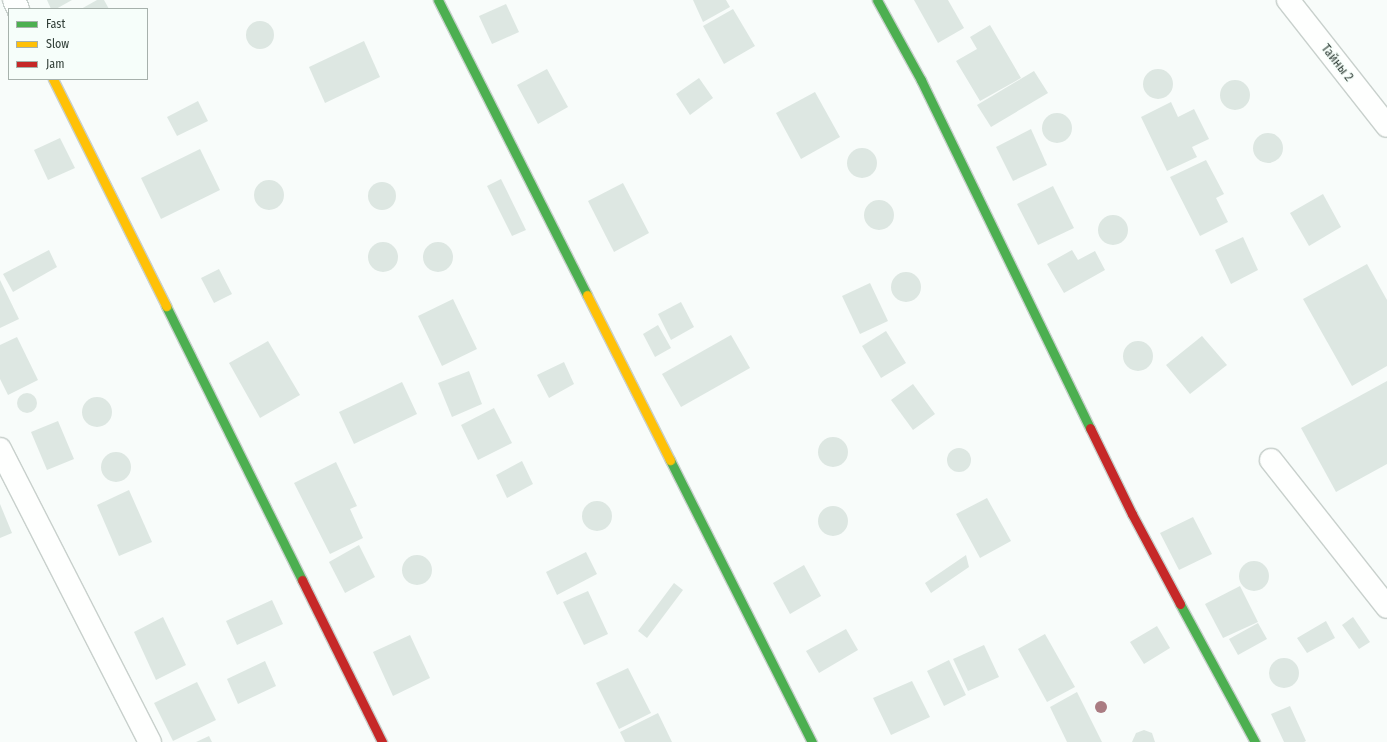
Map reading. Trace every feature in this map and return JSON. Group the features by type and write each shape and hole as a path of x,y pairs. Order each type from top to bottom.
{"street":[{"path":"438,0 812,742"},
{"path":"877,0 921,80 1132,514 1255,742"},
{"name":"Тайны 2","path":"1288,0 1387,126"},
{"path":"53,80 382,742"},
{"path":"0,449 150,742"},
{"path":"1271,460 1387,607"}],"building":[{"path":"47,0 72,0 58,8 51,8"},
{"path":"97,0 104,0 108,8 83,8"},
{"path":"693,0 726,0 730,7 703,22"},
{"path":"914,0 948,0 964,28 938,43"},
{"path":"506,4 519,32 492,44 479,16"},
{"path":"733,9 755,46 724,64 703,26"},
{"path":"260,21 270,25 274,35 270,45 260,49 250,45 246,35 250,25"},
{"path":"990,25 1021,78 980,101 956,61 977,49 970,37"},
{"path":"364,41 380,77 325,103 309,67"},
{"path":"547,69 568,107 538,124 517,85"},
{"path":"1158,69 1164,70 1172,78 1172,90 1164,98 1158,99 1152,98 1144,90 1143,84 1144,78 1152,70"},
{"path":"1034,71 1048,93 991,127 977,105"},
{"path":"699,78 713,98 690,115 676,94"},
{"path":"1235,80 1246,84 1250,95 1246,106 1235,110 1224,106 1220,95 1224,84"},
{"path":"815,92 840,137 801,159 776,113"},
{"path":"198,101 208,121 177,136 167,117"},
{"path":"1171,102 1178,117 1194,109 1209,139 1192,147 1197,157 1167,171 1141,117"},
{"path":"1057,113 1068,117 1072,128 1068,139 1057,143 1046,139 1042,128 1046,117"},
{"path":"1031,129 1047,165 1013,181 996,147"},
{"path":"1268,133 1279,137 1283,148 1279,159 1268,163 1257,159 1253,148 1257,137"},
{"path":"60,138 75,168 48,180 34,150"},
{"path":"862,148 868,149 876,157 876,169 868,177 862,178 856,177 848,169 847,163 848,157 856,149"},
{"path":"200,149 220,190 161,219 141,178"},
{"path":"1206,160 1224,194 1216,198 1228,222 1200,236 1170,177"},
{"path":"501,179 526,230 512,236 487,186"},
{"path":"269,180 280,184 284,195 280,206 269,210 258,206 254,195 258,184"},
{"path":"382,182 392,186 396,196 392,206 382,210 372,206 368,196 372,186"},
{"path":"623,183 649,233 614,252 588,201"},
{"path":"1053,186 1074,228 1038,245 1017,204"},
{"path":"1323,194 1341,227 1309,246 1290,213"},
{"path":"879,200 890,204 894,215 890,226 879,230 868,226 864,215 868,204"},
{"path":"1113,215 1119,216 1127,224 1127,236 1119,244 1113,245 1107,244 1099,236 1098,230 1099,224 1107,216"},
{"path":"1243,237 1258,270 1231,284 1215,250"},
{"path":"383,242 389,243 397,251 397,263 389,271 383,272 377,271 369,263 368,257 369,251 377,243"},
{"path":"438,242 444,243 452,251 452,263 444,271 438,272 432,271 424,263 423,257 424,251 432,243"},
{"path":"49,250 57,267 13,292 3,274"},
{"path":"1072,250 1078,260 1095,251 1105,270 1064,293 1047,264"},
{"path":"1367,264 1387,300 1387,366 1352,386 1303,299"},
{"path":"219,269 232,294 214,303 201,278"},
{"path":"906,272 912,273 920,281 920,293 912,301 906,302 900,301 892,293 891,287 892,281 900,273"},
{"path":"0,280 19,319 0,328"},
{"path":"870,283 888,321 860,334 842,296"},
{"path":"453,299 477,349 442,366 418,316"},
{"path":"681,302 694,327 671,340 658,314"},
{"path":"658,325 671,348 655,357 643,334"},
{"path":"886,331 906,363 881,378 862,346"},
{"path":"731,335 750,368 681,407 662,374"},
{"path":"1202,336 1227,365 1190,394 1166,365"},
{"path":"17,337 38,380 8,395 0,379 0,345"},
{"path":"268,341 300,395 260,418 229,363"},
{"path":"1138,341 1149,345 1153,356 1149,367 1138,371 1127,367 1123,356 1127,345"},
{"path":"564,362 574,384 549,398 537,375"},
{"path":"469,371 482,404 452,417 438,383"},
{"path":"1387,381 1387,464 1336,492 1301,428"},
{"path":"402,382 417,414 354,444 339,412"},
{"path":"913,384 935,414 913,430 891,400"},
{"path":"27,393 34,396 37,403 34,410 27,413 20,410 17,403 20,396"},
{"path":"97,397 108,401 112,412 108,423 97,427 86,423 82,412 86,401"},
{"path":"494,408 512,443 478,460 461,425"},
{"path":"58,421 74,459 47,470 31,432"},
{"path":"833,437 839,438 847,446 847,458 839,466 833,467 827,466 819,458 818,452 819,446 827,438"},
{"path":"959,448 964,449 970,455 970,465 964,471 959,472 954,471 948,465 947,460 948,455 954,449"},
{"path":"116,452 122,453 130,461 130,473 122,481 116,482 110,481 102,473 101,467 102,461 110,453"},
{"path":"522,461 533,484 507,498 496,475"},
{"path":"336,462 357,506 350,509 363,538 330,554 294,483"},
{"path":"129,490 152,542 119,556 97,505"},
{"path":"987,498 1011,541 980,558 956,514"},
{"path":"597,501 603,502 611,510 611,522 603,530 597,531 591,530 583,522 582,516 583,510 591,502"},
{"path":"0,504 12,533 0,538"},
{"path":"833,506 844,510 848,521 844,532 833,536 822,532 818,521 822,510"},
{"path":"1193,517 1212,554 1179,570 1160,533"},
{"path":"359,545 375,577 345,593 329,562"},
{"path":"586,552 597,574 557,595 546,572"},
{"path":"417,555 423,556 431,564 431,576 423,584 417,585 411,584 403,576 402,570 403,564 411,556"},
{"path":"966,555 969,567 931,593 925,583"},
{"path":"1254,561 1260,562 1268,570 1268,582 1260,590 1254,591 1248,590 1240,582 1239,576 1240,570 1248,562"},
{"path":"804,565 821,596 790,614 773,583"},
{"path":"674,583 683,590 647,638 638,631"},
{"path":"1240,586 1258,622 1223,638 1205,604"},
{"path":"588,591 608,634 584,645 563,602"},
{"path":"272,600 283,624 237,645 226,621"},
{"path":"163,617 186,665 156,680 134,632"},
{"path":"1353,617 1370,642 1359,649 1342,625"},
{"path":"1326,621 1335,638 1307,653 1297,638"},
{"path":"1258,623 1267,639 1238,655 1229,639"},
{"path":"1157,626 1170,648 1144,664 1130,642"},
{"path":"846,629 858,650 819,673 806,651"},
{"path":"1045,634 1075,687 1047,702 1018,649"},
{"path":"410,635 430,678 393,696 373,652"},
{"path":"984,645 999,677 968,691 953,659"},
{"path":"1284,658 1290,659 1298,667 1298,679 1290,687 1284,688 1278,687 1270,679 1269,673 1270,667 1278,659"},
{"path":"949,660 966,695 944,706 927,671"},
{"path":"265,661 276,686 238,704 227,679"},
{"path":"628,668 651,713 619,729 596,683"},
{"path":"912,681 930,717 891,735 873,698"},
{"path":"197,682 216,720 173,741 154,703"},
{"path":"1077,692 1102,742 1067,742 1050,707"},
{"path":"1290,706 1306,741 1304,742 1284,742 1271,714"},
{"path":"658,713 672,742 625,742 620,732"},
{"path":"1144,730 1152,733 1155,742 1132,742 1136,733"},
{"path":"209,736 212,742 196,742"}],"traffic: fast":[{"path":"438,0 587,295"},
{"path":"877,0 921,80 1090,428"},
{"path":"166,306 302,580"},
{"path":"670,460 812,742"},
{"path":"1180,604 1255,742"}],"traffic: slow":[{"path":"53,80 166,306"},
{"path":"587,295 670,460"}],"traffic: jam":[{"path":"1090,428 1132,514 1180,604"},
{"path":"302,580 382,742"}]}
